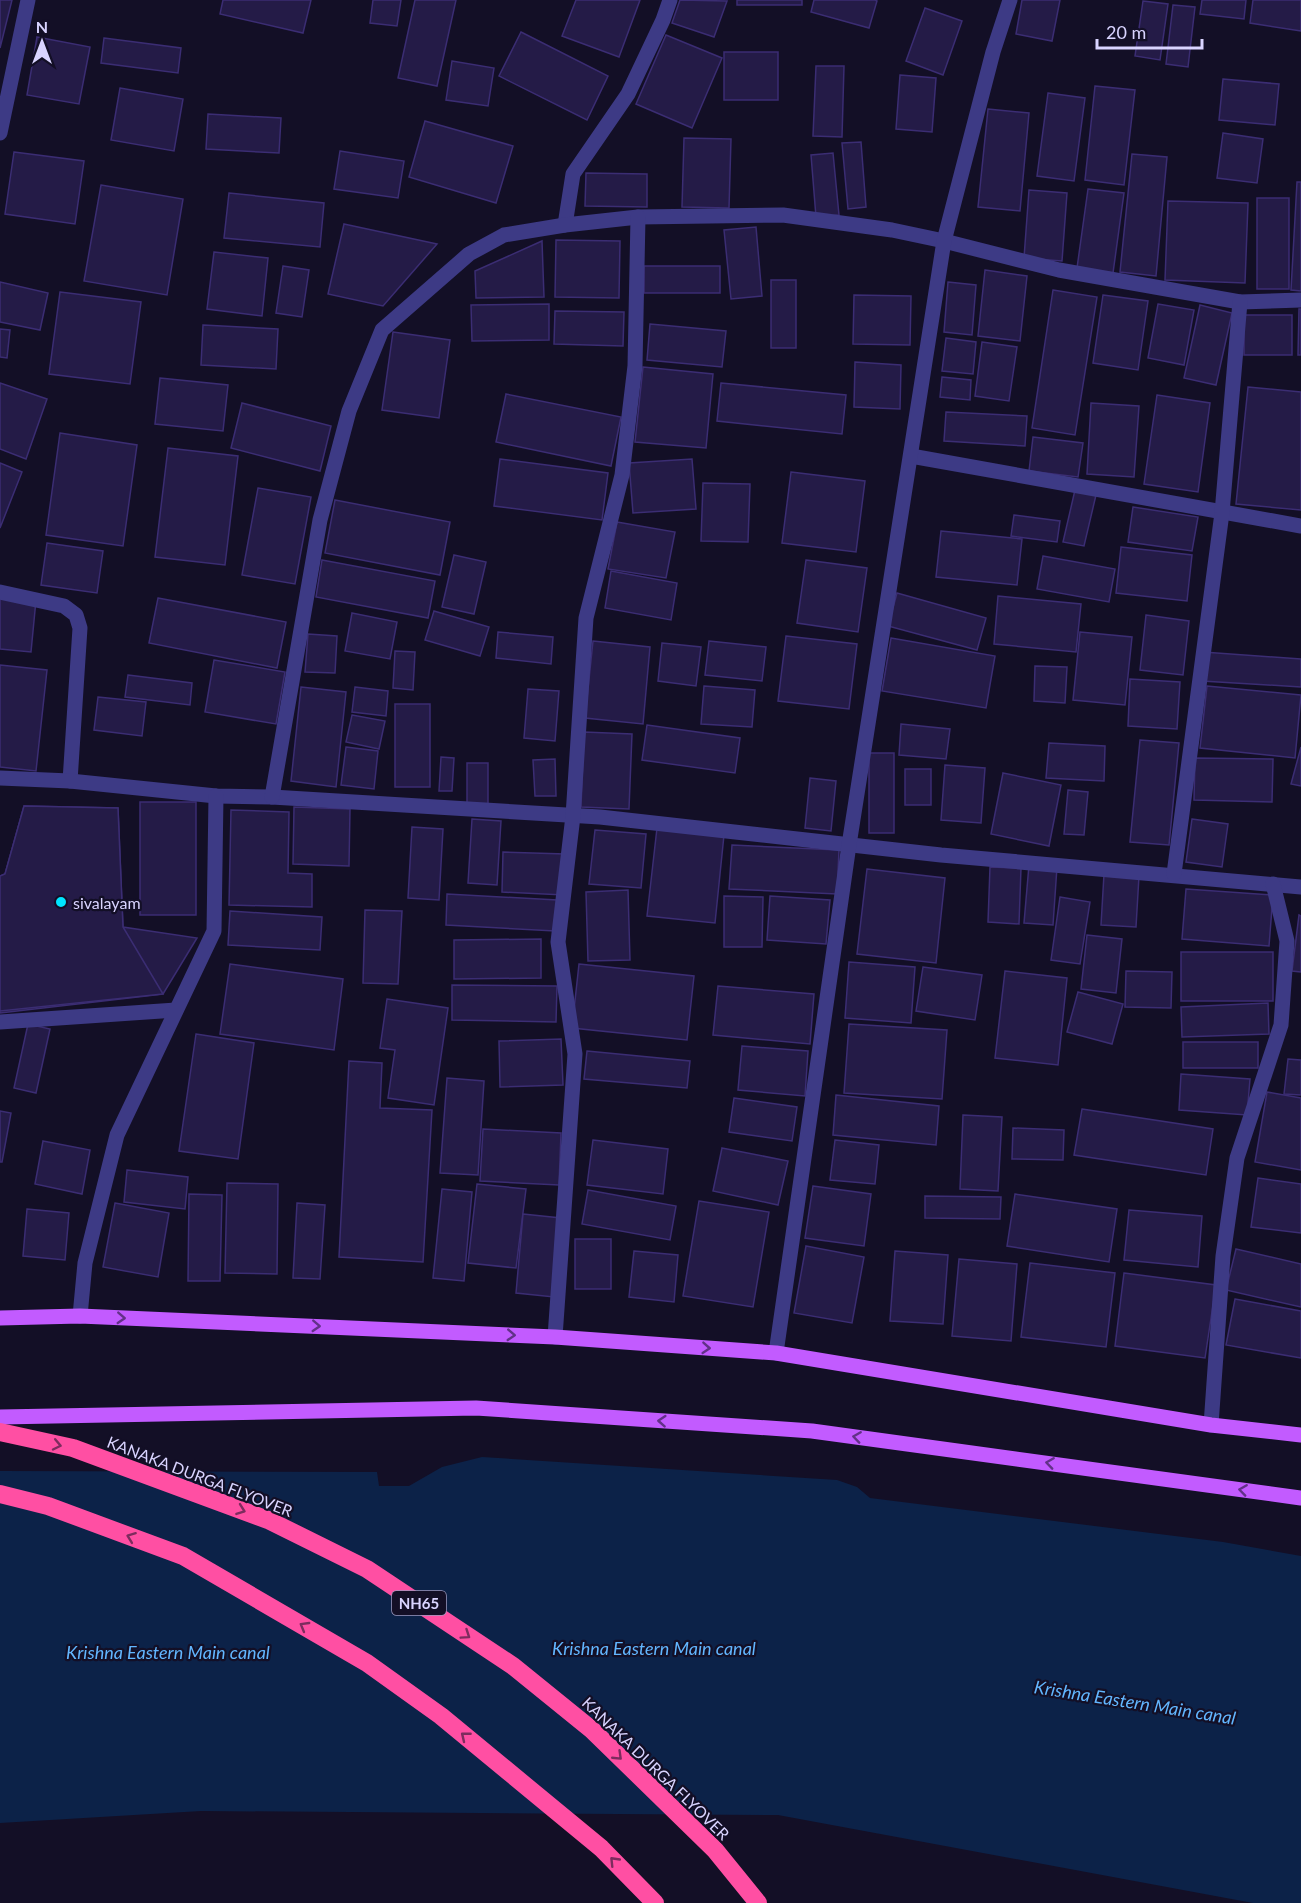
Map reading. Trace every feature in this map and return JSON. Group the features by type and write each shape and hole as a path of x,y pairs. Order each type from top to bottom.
{"highway":[{"name":"KANAKA DURGA FLYOVER","path":"0,1432 73,1448 268,1520 367,1569 513,1666 592,1730 715,1850 758,1903"},
{"path":"0,1494 48,1506 183,1556 367,1663 441,1716 601,1848 655,1903"}],"main road":[{"path":"0,1318 80,1316 555,1337 776,1353 1210,1425 1301,1435"},
{"path":"0,1417 476,1408 812,1431 1301,1498"}],"street":[{"path":"0,133 28,0"},
{"path":"565,225 573,174 628,94 670,0"},
{"path":"776,1353 849,845 944,241 993,52 1010,0"},
{"path":"272,797 320,520 349,411 382,330 469,254 504,235 638,217 783,215 892,230 1059,270 1240,302 1301,300"},
{"path":"555,1337 575,1054 558,942 573,816 586,618 622,475 635,366 638,217"},
{"path":"1174,874 1222,513 1240,302"},
{"path":"911,456 1301,526"},
{"path":"0,592 64,606 76,615 80,628 70,781"},
{"path":"0,778 70,781 216,796 272,797 600,817 941,855 1301,887"},
{"path":"80,1316 85,1263 117,1135 214,931 216,796"},
{"path":"1210,1425 1223,1256 1237,1158 1281,1025 1287,941 1273,884"},
{"path":"0,1022 176,1010"}],"water":[{"name":"Krishna Eastern Main canal","path":"482,1457 837,1480 857,1487 870,1498 1223,1542 1301,1556 1301,1903 1253,1903 778,1815 201,1811 0,1823 0,1471 377,1472 379,1486 409,1486 442,1467"}],"building":[{"path":"0,0 12,0 0,48"},
{"path":"223,0 311,0 303,33 220,14"},
{"path":"373,0 401,0 397,26 370,23"},
{"path":"415,0 456,0 437,86 398,78"},
{"path":"576,0 640,0 619,57 562,36"},
{"path":"680,0 727,1 714,37 672,23"},
{"path":"737,0 802,0 802,5 737,5"},
{"path":"814,0 877,1 869,28 811,12"},
{"path":"1022,0 1060,0 1052,41 1016,34"},
{"path":"1202,0 1246,0 1244,19 1200,14"},
{"path":"1253,0 1301,0 1301,31 1250,23"},
{"path":"1143,1 1168,4 1160,60 1135,56"},
{"path":"1173,5 1195,7 1188,67 1166,64"},
{"path":"925,8 962,21 943,75 906,61"},
{"path":"521,32 608,76 587,120 499,76"},
{"path":"666,35 722,58 692,128 636,104"},
{"path":"37,37 90,47 79,104 27,95"},
{"path":"104,38 181,48 178,73 101,63"},
{"path":"724,52 778,52 778,100 724,100"},
{"path":"452,61 494,68 488,106 446,100"},
{"path":"816,66 844,66 842,137 813,136"},
{"path":"900,75 936,78 932,132 896,129"},
{"path":"1223,79 1279,84 1275,125 1219,120"},
{"path":"1095,86 1135,90 1124,185 1085,180"},
{"path":"120,88 183,99 174,151 111,140"},
{"path":"1048,93 1085,98 1074,181 1037,176"},
{"path":"988,109 1029,113 1020,211 978,207"},
{"path":"208,114 281,118 279,153 206,149"},
{"path":"425,121 513,146 496,203 409,177"},
{"path":"1223,133 1263,139 1257,183 1217,178"},
{"path":"684,138 731,139 729,208 682,207"},
{"path":"861,142 866,207 848,209 842,143"},
{"path":"340,151 404,161 398,198 334,189"},
{"path":"14,152 84,161 75,224 5,214"},
{"path":"833,153 839,215 816,217 811,155"},
{"path":"1132,154 1167,157 1156,276 1120,272"},
{"path":"586,173 647,174 647,207 585,206"},
{"path":"1297,182 1301,182 1301,291 1291,290"},
{"path":"101,185 183,199 167,295 84,281"},
{"path":"1088,189 1124,193 1113,273 1077,268"},
{"path":"1029,190 1067,193 1062,261 1024,258"},
{"path":"229,193 324,203 320,247 224,238"},
{"path":"1257,198 1289,198 1289,289 1257,289"},
{"path":"1168,201 1248,203 1245,283 1165,280"},
{"path":"344,224 437,244 383,306 328,294"},
{"path":"756,227 762,296 731,299 724,230"},
{"path":"556,240 620,241 619,298 555,297"},
{"path":"542,241 544,297 476,298 475,271"},
{"path":"214,252 268,258 262,316 207,309"},
{"path":"283,266 309,270 302,317 276,313"},
{"path":"644,266 720,266 720,293 644,293"},
{"path":"985,270 1027,276 1020,341 978,336"},
{"path":"771,280 796,280 796,348 771,348"},
{"path":"0,282 48,293 40,330 0,322"},
{"path":"948,282 976,285 972,335 944,332"},
{"path":"1053,290 1097,297 1075,435 1032,428"},
{"path":"60,292 141,302 130,384 49,374"},
{"path":"854,295 911,296 910,345 853,344"},
{"path":"1103,295 1148,301 1138,370 1093,363"},
{"path":"549,304 549,340 472,341 471,305"},
{"path":"1158,304 1194,310 1184,365 1148,358"},
{"path":"1200,305 1232,313 1216,385 1184,378"},
{"path":"1299,309 1301,309 1301,355 1298,355"},
{"path":"555,311 624,312 623,346 554,344"},
{"path":"1244,315 1292,315 1292,355 1244,355"},
{"path":"650,324 726,331 722,367 647,360"},
{"path":"203,325 278,329 276,369 201,365"},
{"path":"0,329 10,330 7,358 0,357"},
{"path":"393,332 450,340 439,418 382,410"},
{"path":"946,338 976,342 973,374 942,371"},
{"path":"982,342 1017,347 1009,401 975,396"},
{"path":"855,362 901,365 900,409 854,407"},
{"path":"643,367 713,374 706,448 635,442"},
{"path":"942,377 971,380 970,400 940,397"},
{"path":"160,378 228,385 223,431 155,424"},
{"path":"0,383 47,399 26,459 0,449"},
{"path":"721,383 846,395 842,434 717,421"},
{"path":"1248,387 1301,392 1301,510 1236,504"},
{"path":"506,394 621,417 611,466 496,442"},
{"path":"1157,395 1210,403 1198,492 1144,484"},
{"path":"242,403 331,426 320,471 231,448"},
{"path":"1091,403 1139,406 1134,477 1087,474"},
{"path":"946,412 1027,416 1025,446 944,441"},
{"path":"60,433 137,445 123,546 46,535"},
{"path":"1033,437 1083,443 1078,477 1029,471"},
{"path":"168,448 238,456 225,565 155,557"},
{"path":"500,459 608,473 602,520 494,506"},
{"path":"692,459 696,509 633,513 629,463"},
{"path":"0,463 22,472 0,528"},
{"path":"791,472 865,481 856,552 782,543"},
{"path":"703,483 750,484 748,542 701,541"},
{"path":"258,488 311,497 295,584 242,575"},
{"path":"1075,490 1096,495 1084,546 1063,542"},
{"path":"335,500 450,522 440,575 325,553"},
{"path":"1133,507 1198,517 1192,551 1128,542"},
{"path":"1014,515 1060,521 1057,542 1011,536"},
{"path":"617,522 675,532 666,578 608,569"},
{"path":"941,531 1022,539 1017,585 936,577"},
{"path":"47,543 103,551 97,593 41,585"},
{"path":"1121,547 1192,555 1187,601 1116,593"},
{"path":"454,555 486,562 474,614 442,607"},
{"path":"1043,556 1115,569 1109,602 1037,589"},
{"path":"322,560 435,581 428,618 316,597"},
{"path":"806,560 867,568 858,632 797,623"},
{"path":"611,571 677,583 671,620 605,608"},
{"path":"897,593 986,618 977,650 888,626"},
{"path":"0,596 36,600 31,652 0,649"},
{"path":"998,596 1081,604 1076,652 994,644"},
{"path":"158,598 286,622 277,668 149,643"},
{"path":"434,611 489,627 480,656 425,640"},
{"path":"352,613 397,622 390,659 345,651"},
{"path":"1146,615 1189,621 1183,675 1140,670"},
{"path":"498,632 553,637 551,664 496,658"},
{"path":"1080,632 1132,637 1125,705 1073,700"},
{"path":"308,634 337,636 335,673 305,672"},
{"path":"786,636 857,644 849,709 778,701"},
{"path":"891,638 995,656 986,708 882,691"},
{"path":"593,641 650,647 643,724 585,718"},
{"path":"709,641 766,647 762,681 705,675"},
{"path":"662,643 701,647 696,686 658,681"},
{"path":"395,651 415,652 413,690 393,688"},
{"path":"1203,652 1301,659 1301,687 1202,681"},
{"path":"214,660 285,672 276,724 205,712"},
{"path":"0,665 47,670 36,771 0,767"},
{"path":"1035,666 1067,667 1065,703 1034,701"},
{"path":"128,675 192,683 190,705 125,697"},
{"path":"1130,679 1180,682 1177,729 1128,726"},
{"path":"704,686 755,690 752,727 701,724"},
{"path":"1207,686 1301,695 1295,758 1200,748"},
{"path":"301,687 346,692 336,787 291,781"},
{"path":"355,687 388,691 386,716 352,712"},
{"path":"528,689 559,691 555,741 524,738"},
{"path":"98,697 146,702 142,736 94,730"},
{"path":"395,704 430,704 430,787 395,787"},
{"path":"352,715 385,721 379,749 346,742"},
{"path":"901,724 950,729 946,759 899,755"},
{"path":"647,725 740,738 735,773 642,760"},
{"path":"584,732 632,734 629,809 581,807"},
{"path":"1140,740 1179,743 1169,845 1130,842"},
{"path":"1049,743 1105,746 1104,781 1046,778"},
{"path":"346,747 378,751 374,789 341,785"},
{"path":"1301,747 1301,786 1291,784"},
{"path":"869,753 894,753 894,833 869,833"},
{"path":"441,757 454,758 452,791 439,791"},
{"path":"1195,758 1273,759 1272,802 1194,800"},
{"path":"555,759 556,796 535,796 533,760"},
{"path":"467,763 488,763 488,805 467,805"},
{"path":"945,765 985,768 981,823 941,820"},
{"path":"905,769 931,769 931,805 905,805"},
{"path":"1003,773 1061,785 1049,846 991,834"},
{"path":"810,778 836,781 831,831 805,828"},
{"path":"1068,790 1088,792 1084,835 1064,834"},
{"path":"140,802 196,802 196,915 140,915"},
{"name":"sivalayam","path":"24,806 118,808 123,927 197,938 163,994 0,1013 0,876 5,874"},
{"name":"sivalayam","path":"24,806 118,808 123,927 163,994 0,1011 0,876 5,874"},
{"path":"294,807 350,809 349,866 293,864"},
{"path":"231,810 289,812 288,873 312,874 312,907 229,905"},
{"path":"472,819 501,821 497,885 468,883"},
{"path":"1192,819 1228,824 1222,867 1186,862"},
{"path":"412,827 443,829 439,900 408,898"},
{"path":"657,828 724,835 715,923 647,916"},
{"path":"595,830 646,834 641,888 589,884"},
{"path":"732,845 839,850 837,894 729,889"},
{"path":"503,852 565,854 564,895 502,892"},
{"path":"1029,865 1057,867 1053,925 1024,923"},
{"path":"990,867 1021,868 1019,924 988,922"},
{"path":"867,869 945,878 936,963 857,954"},
{"path":"1104,874 1139,876 1136,927 1101,925"},
{"path":"1186,889 1273,895 1269,946 1182,939"},
{"path":"628,890 630,960 588,961 586,892"},
{"path":"447,894 557,900 555,931 446,925"},
{"path":"724,896 763,897 762,947 724,947"},
{"path":"770,896 830,900 826,944 767,940"},
{"path":"1060,897 1090,902 1080,964 1051,960"},
{"path":"365,910 402,911 398,984 363,983"},
{"path":"230,911 322,917 320,950 228,945"},
{"path":"1299,915 1301,916 1301,972 1292,971"},
{"path":"1087,935 1122,939 1116,993 1081,989"},
{"path":"541,939 541,978 454,979 454,940"},
{"path":"1181,952 1273,952 1273,1001 1181,1001"},
{"path":"849,962 915,967 911,1023 845,1018"},
{"path":"230,964 343,979 334,1050 220,1034"},
{"path":"579,964 694,976 687,1040 572,1028"},
{"path":"923,967 982,975 975,1020 916,1011"},
{"path":"1005,971 1067,978 1058,1065 995,1058"},
{"path":"1126,971 1172,972 1171,1008 1125,1007"},
{"path":"452,985 557,986 556,1022 452,1020"},
{"path":"718,986 814,994 810,1044 713,1035"},
{"path":"1078,992 1123,1004 1112,1044 1067,1032"},
{"path":"387,999 448,1008 434,1105 388,1098 395,1050 380,1048"},
{"path":"1268,1003 1269,1034 1182,1037 1181,1007"},
{"path":"28,1024 50,1029 36,1093 14,1088"},
{"path":"849,1024 947,1030 942,1099 844,1093"},
{"path":"196,1034 254,1043 238,1159 179,1151"},
{"path":"561,1039 563,1085 500,1087 499,1041"},
{"path":"1183,1042 1258,1042 1258,1068 1183,1068"},
{"path":"742,1046 808,1051 805,1096 738,1090"},
{"path":"587,1051 690,1061 687,1088 584,1079"},
{"path":"1288,1059 1301,1060 1301,1095 1284,1094"},
{"path":"349,1061 382,1063 380,1108 432,1110 423,1262 339,1257"},
{"path":"1181,1074 1250,1079 1247,1115 1179,1110"},
{"path":"447,1078 484,1081 478,1175 440,1173"},
{"path":"1267,1092 1301,1098 1301,1170 1255,1162"},
{"path":"836,1095 939,1106 936,1145 833,1135"},
{"path":"734,1098 797,1107 792,1141 729,1132"},
{"path":"1082,1109 1213,1129 1206,1175 1074,1155"},
{"path":"0,1111 11,1113 2,1162 0,1162"},
{"path":"963,1115 1002,1117 998,1191 960,1189"},
{"path":"1013,1128 1064,1130 1063,1160 1012,1159"},
{"path":"483,1129 561,1133 559,1185 480,1181"},
{"path":"593,1140 668,1149 663,1194 587,1185"},
{"path":"835,1140 879,1145 875,1184 830,1180"},
{"path":"43,1141 90,1150 82,1194 35,1184"},
{"path":"722,1148 788,1161 778,1205 713,1191"},
{"path":"127,1170 188,1177 185,1209 124,1202"},
{"path":"1258,1178 1301,1184 1301,1233 1251,1227"},
{"path":"227,1183 278,1184 277,1274 225,1273"},
{"path":"477,1184 526,1189 516,1268 468,1263"},
{"path":"813,1186 871,1194 864,1246 805,1238"},
{"path":"442,1189 472,1192 464,1281 433,1278"},
{"path":"588,1190 676,1206 670,1240 582,1224"},
{"path":"189,1194 222,1195 220,1281 188,1281"},
{"path":"1015,1194 1117,1209 1109,1262 1007,1246"},
{"path":"925,1196 1001,1197 1000,1219 925,1218"},
{"path":"699,1201 769,1212 753,1307 683,1296"},
{"path":"115,1203 169,1213 158,1277 103,1267"},
{"path":"297,1203 325,1205 320,1279 293,1278"},
{"path":"27,1209 69,1213 65,1260 23,1256"},
{"path":"1129,1210 1202,1216 1198,1267 1124,1260"},
{"path":"523,1214 561,1218 554,1297 516,1293"},
{"path":"575,1239 611,1239 611,1289 575,1289"},
{"path":"806,1246 864,1257 852,1323 794,1313"},
{"path":"1236,1249 1301,1264 1301,1307 1226,1290"},
{"path":"634,1251 678,1255 674,1302 629,1297"},
{"path":"895,1251 948,1255 943,1324 890,1321"},
{"path":"959,1259 1017,1264 1011,1341 952,1336"},
{"path":"1030,1263 1115,1273 1106,1347 1021,1337"},
{"path":"1124,1273 1216,1285 1205,1358 1115,1346"},
{"path":"1235,1299 1301,1311 1301,1358 1226,1345"}],"place":[{"name":"sivalayam","path":"61,902"}]}
